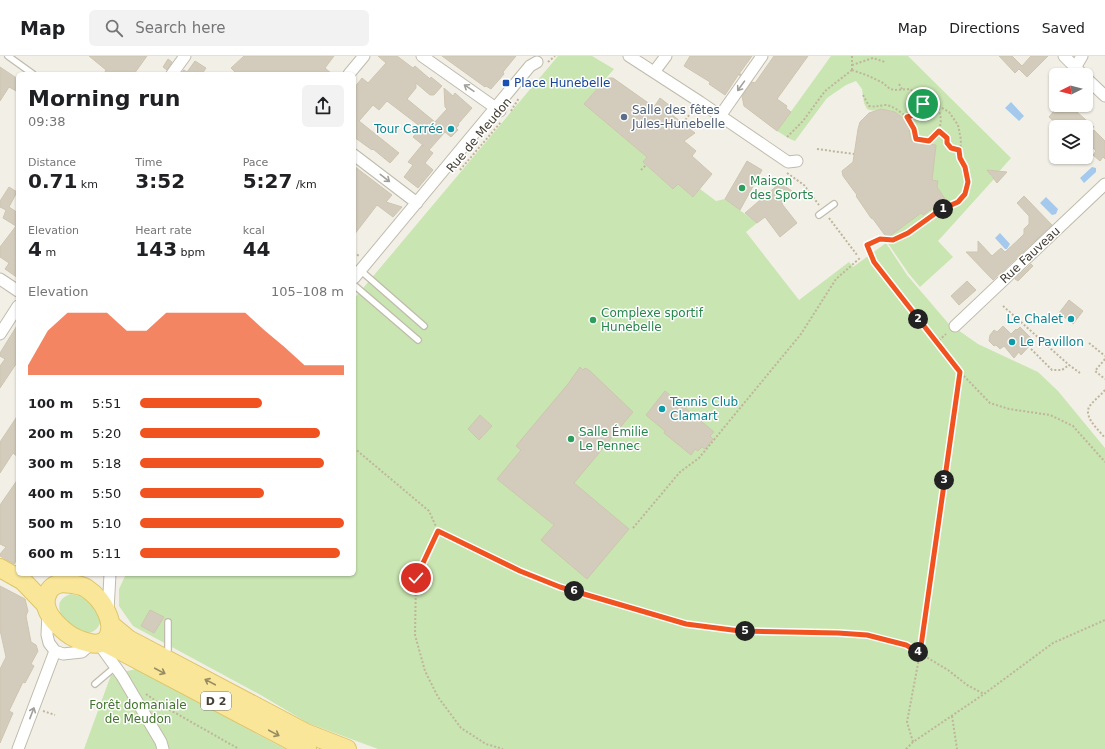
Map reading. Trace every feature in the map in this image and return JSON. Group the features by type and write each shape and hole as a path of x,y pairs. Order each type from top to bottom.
{"main road":[{"path":"0,568 23,580 68,634 82,640 98,643 109,635 109,619 98,597 85,588 63,581 23,580"},
{"path":"47,609 45,599 47,593 50,588 63,581"},
{"name":"D 2","path":"109,619 128,639 306,733 347,749"},
{"name":"D 2","path":"98,643 307,749"}],"street":[{"path":"173,72 184,56"},
{"path":"351,72 364,56"},
{"path":"422,56 498,109"},
{"path":"629,56 788,162 797,161"},
{"path":"654,72 666,56"},
{"path":"720,116 762,56"},
{"path":"1064,56 1075,68"},
{"path":"1080,68 1082,56"},
{"name":"Rue de Meudon","path":"357,274 417,203 427,196 498,109 533,70 539,59"},
{"path":"1093,85 1105,96"},
{"path":"356,157 417,203"},
{"name":"Rue Fauveau","path":"955,326 1105,184"},
{"path":"0,279 16,290"},
{"path":"0,334 16,309"},
{"path":"109,619 110,576"},
{"path":"47,609 47,635 49,643 55,652 63,654 82,652 98,643 126,682 164,749"},
{"path":"18,749 55,652"}],"lane":[{"path":"8,56 30,72"},
{"path":"822,213 834,204"},
{"path":"357,274 424,326"},
{"path":"356,287 418,340"},
{"path":"163,657 168,650 168,622"},
{"path":"95,684 115,667"}],"path":[{"path":"852,56 852,70"},
{"path":"852,65 873,58 885,62"},
{"path":"852,70 869,76 883,83 890,89 909,89 949,112 958,125 961,140 959,150 960,158 965,167 968,182 965,194 958,202 940,210 908,233 893,240 880,239 867,245 874,262 936,343 960,372 990,403 1009,409 1050,415 1073,426 1105,462"},
{"path":"787,137 803,121 825,90 852,70"},
{"path":"899,84 902,89"},
{"path":"862,95 869,106 876,107 886,105 897,109 907,117 914,129 916,139 929,141 939,131 941,123 940,112 935,103"},
{"path":"907,117 914,116 920,111 923,104 922,97"},
{"path":"683,123 686,119"},
{"path":"939,131 947,138 947,143 951,148 959,150"},
{"path":"817,149 854,154"},
{"path":"641,170 646,165"},
{"path":"786,172 804,185 822,213 857,255"},
{"path":"633,528 680,472 699,458 801,334 836,279 860,258"},
{"path":"1003,306 1080,373"},
{"path":"936,343 955,326"},
{"path":"1089,343 1105,358 1095,371 1105,379"},
{"path":"1031,349 1052,370 1062,370 1069,365"},
{"path":"913,742 907,722 920,653 960,372"},
{"path":"1105,390 1089,408 1088,414 1089,418 1105,438"},
{"path":"356,450 429,511 438,531 520,571 560,587 686,624 740,631 867,635 906,645 948,670 967,685 984,694"},
{"path":"438,531 416,578 415,635 423,664 438,697 461,728 486,744 503,749"},
{"path":"906,749 913,742 984,694 1053,643 1105,620"},
{"path":"145,693 162,706 240,749"},
{"path":"952,716 957,749"}],"green space":[{"path":"558,56 592,56 614,69 584,104 647,157 643,162 673,189 678,184 693,197 700,189 716,201 725,199 757,223 746,232 799,300 849,262 853,267 886,243 907,275 948,323 978,344 1038,372 1058,391 1105,448 1105,749 378,749 308,723 259,694 133,626 119,606 119,589 125,576 356,576 356,297"},
{"path":"831,56 908,56 1011,158 996,175 990,173 994,179 938,241 953,257 920,287 887,242 887,238 921,213 923,215 945,199 919,158 904,119 898,114 890,111 867,109 864,103 862,89 856,81 846,85 827,98 795,141 777,131"},
{"path":"71,594 87,600 96,611 101,621 95,630 86,633 77,630 68,624 62,616 59,607 62,599"},
{"name":"Forêt domaniale de Meudon","path":"136,669 285,749 84,749 111,675"}],"water":[{"path":"1011,102 1024,116 1019,121 1005,108"},
{"path":"1092,167 1096,168 1096,172 1084,183 1080,178"},
{"path":"1046,197 1058,209 1056,214 1052,215 1040,203"},
{"path":"1000,233 1010,244 1007,249 1005,249 995,238"}],"building":[{"path":"89,56 147,56 135,72 105,72 106,70"},
{"path":"244,56 334,56 325,68 330,72 235,72 231,68"},
{"path":"378,56 397,56 413,68 415,66 430,79 431,77 442,86 434,95 430,95 416,83 416,88 407,99 435,122 447,109 445,107 444,88 453,96 455,93 472,108 458,124 459,125 456,128 458,130 451,137 445,132 429,150 433,153 425,163 433,170 418,188 404,177 413,165 408,162 422,145 424,146 413,137 421,127 387,101 379,110 373,105 359,121 399,153 390,163 373,149 372,150 356,138 356,86 362,78 368,83 386,63"},
{"path":"442,56 516,56 503,72 504,74 491,89 486,86 485,87"},
{"path":"690,56 752,56 725,95 709,84 710,82 684,66"},
{"path":"774,56 808,56 777,99 787,106 786,108 791,112 777,131 744,106 742,96 752,82 755,83"},
{"path":"999,56 1012,56 1022,66 1031,56 1048,56 1027,77 1019,69 1015,73"},
{"path":"168,59 172,62 167,70 163,67"},
{"path":"195,61 206,68 203,72 187,72"},
{"path":"0,67 16,78 16,91 9,87 0,101"},
{"path":"613,78 654,107 660,98 669,105 666,110 695,133 684,141 696,151 692,156 712,174 693,197 678,184 673,189 643,162 647,157 584,104 605,80"},
{"path":"881,109 895,112 904,119 909,128 911,141 936,145 932,180 938,181 937,187 945,199 923,215 921,213 887,238 856,196 857,195 843,176 842,171 853,162 860,122 869,113"},
{"path":"1053,112 1077,112 1086,120 1052,120 1049,117"},
{"path":"1094,130 1105,141 1105,159 1103,157 1100,161 1093,155 1096,151 1093,148"},
{"path":"747,161 762,170 740,210 725,199"},
{"path":"356,168 392,195 386,202 402,207 393,217 377,205 356,232"},
{"path":"987,170 1007,172 997,183"},
{"path":"780,183 795,193 782,204 797,223 780,237 765,217 757,223 745,213"},
{"path":"9,187 16,191 9,207 16,212 16,226 3,218 6,210 0,207 0,201"},
{"path":"1024,196 1052,225 993,280 966,252 978,252 978,241 992,256 1001,248 1005,252 1019,239 1024,234 1024,229 1029,224 1029,216 1017,203"},
{"path":"16,226 16,277 5,269 9,263 0,257 0,247"},
{"path":"1031,264 1033,266 1018,281 1015,279"},
{"path":"967,281 976,290 959,305 951,296"},
{"name":"Le Chalet","path":"1069,300 1083,311 1073,324 1059,313"},
{"name":"Le Pavillon","path":"1003,326 1011,334 1020,327 1034,341 1021,355 1019,352 1014,358 1004,346 1000,349 989,341 990,335 994,330 997,332"},
{"path":"16,327 16,364 0,388 0,366 5,359 0,356 0,353"},
{"name":"Salle Émilie Le Pennec","path":"580,367 583,370 585,368 589,370 633,412 574,483 629,529 587,579 541,540 554,525 497,479 521,450 516,446 568,384"},
{"path":"665,391 714,432 710,436 713,439 705,449 702,447 698,451 695,449 691,455 664,433 665,431 646,415"},
{"path":"480,415 492,426 479,440 468,429"},
{"path":"16,418 16,455 13,453 0,473 0,442"},
{"path":"16,482 16,561 14,564 0,556 6,547 0,544 0,505"},
{"path":"0,586 25,599 28,611 26,616 31,642 36,645 38,651 31,664 34,666 25,683 23,682 9,711 13,713 0,743 0,669 6,657 0,630"},
{"path":"150,610 164,617 154,633 141,626"}],"place":[{"name":"Place Hunebelle","path":"506,83"},
{"name":"Salle des fêtes Jules-Hunebelle","path":"624,117"},
{"name":"Tour Carrée","path":"451,129"},
{"name":"Maison des Sports","path":"742,188"},
{"name":"Le Chalet","path":"1071,319"},
{"name":"Complexe sportif Hunebelle","path":"593,320"},
{"name":"Le Pavillon","path":"1012,342"},
{"name":"Tennis Club Clamart","path":"662,409"},
{"name":"Salle Émilie Le Pennec","path":"571,439"}],"route":[{"path":"416,578 438,531 520,571 560,587 686,624 740,631 867,635 906,645 920,653 960,372 874,262 867,245 880,239 893,240 908,233 940,210 958,202 965,194 968,182 965,167 960,158 959,150 951,148 947,143 947,138 939,131 929,141 916,139 914,129 907,117 914,116 920,111 923,104"}]}
